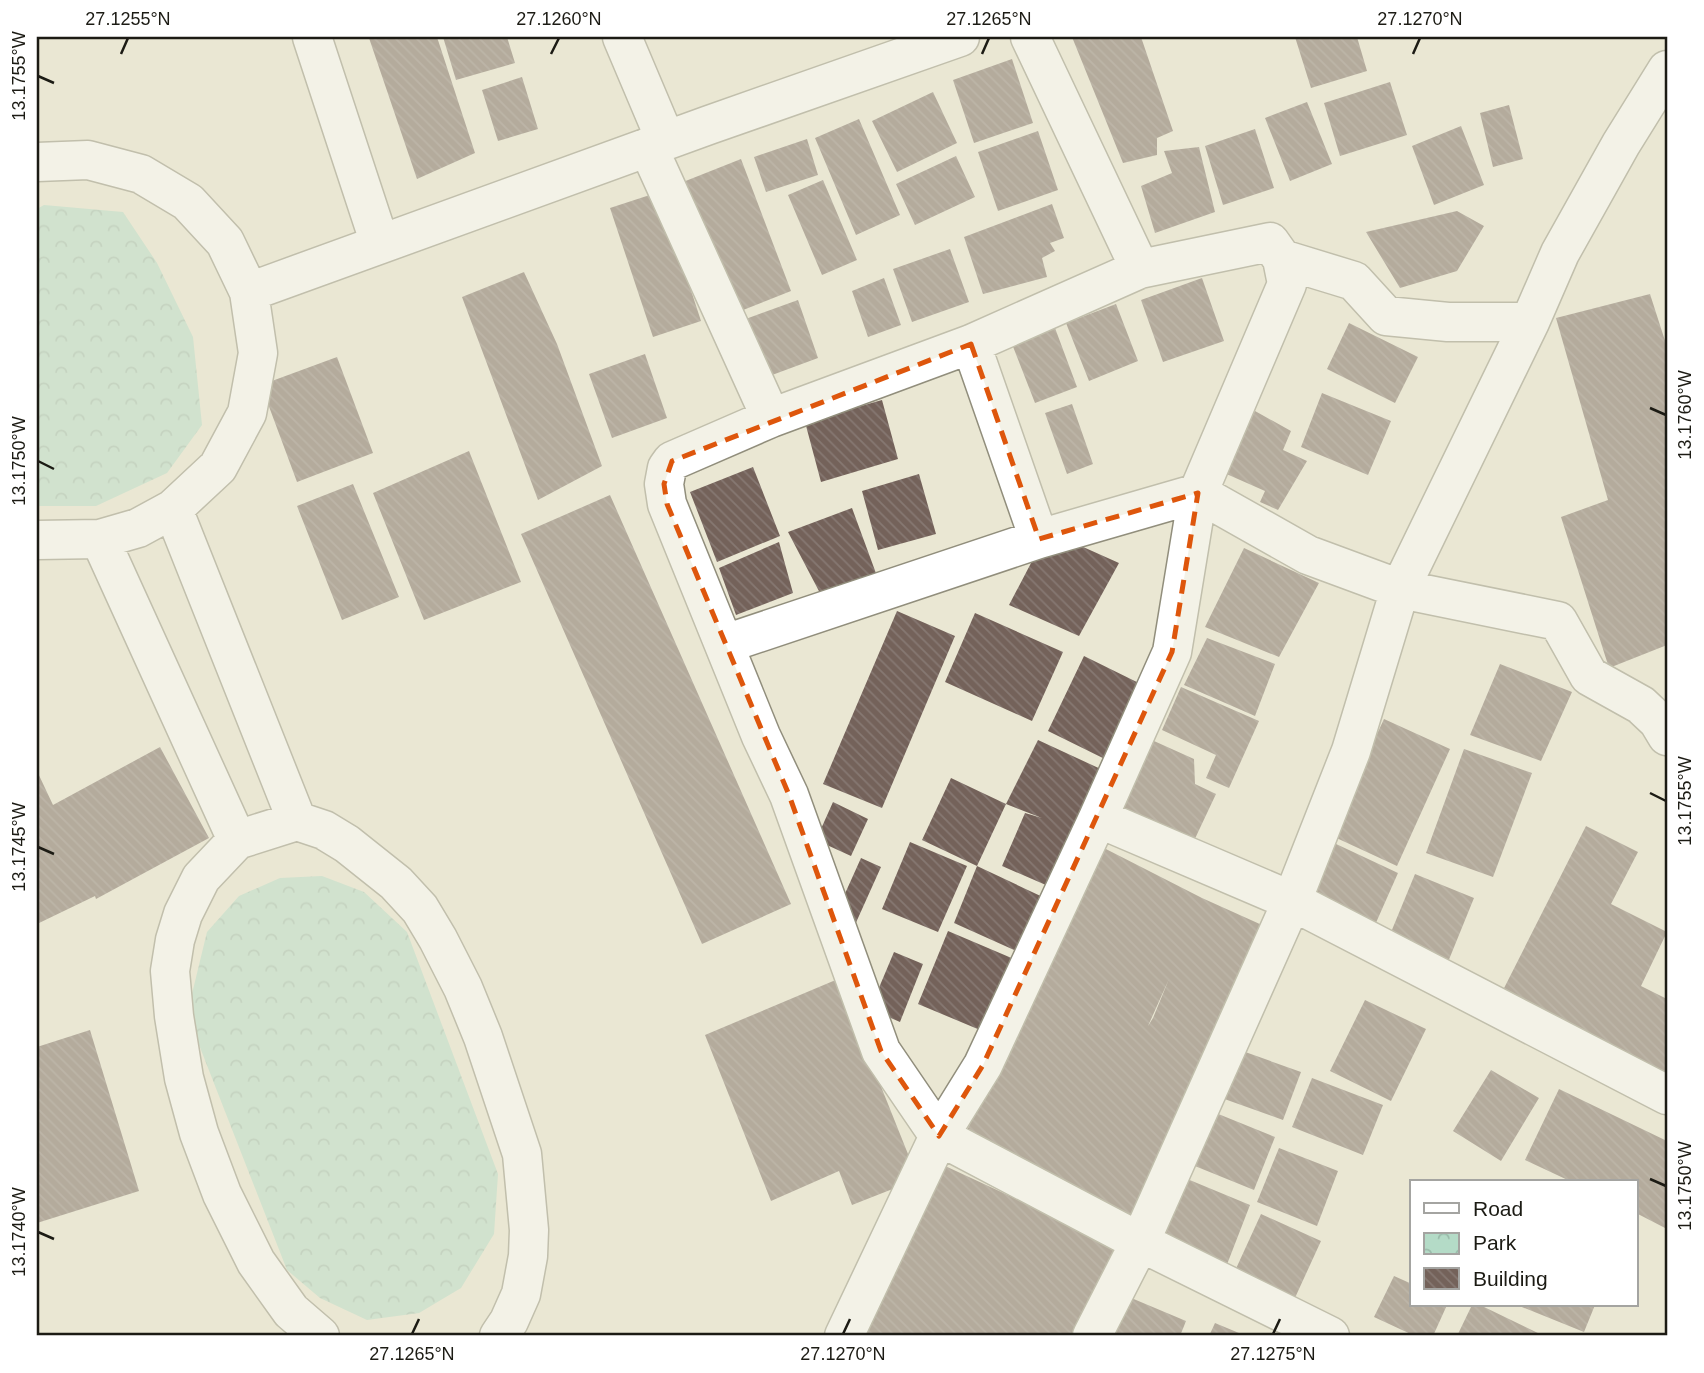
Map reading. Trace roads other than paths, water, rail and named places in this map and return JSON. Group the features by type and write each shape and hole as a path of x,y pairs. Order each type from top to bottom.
{"street":[{"path":"312,37 380,244"},
{"path":"622,37 657,144 771,418"},
{"path":"249,292 960,37"},
{"path":"1030,37 1140,269"},
{"path":"1092,1336 1140,1242 1292,901 1351,751 1400,589 1530,322 1559,253 1667,71"},
{"path":"37,162 88,160 141,174 188,202 225,242 249,292 258,353 247,413 218,467 173,509 138,528 100,539 37,540"},
{"path":"845,1336 939,1136 983,1065 1172,652 1198,493 1287,284 1282,259 1270,242 1140,269 971,344 771,418 680,457 672,461 667,468 664,484 667,504 761,736 789,795 881,1051 939,1136 1140,1242 1330,1336"},
{"path":"1282,259 1354,281 1386,316 1448,322 1530,322"},
{"path":"971,344 1039,539"},
{"path":"725,644 1039,539 1198,493 1308,555 1400,589 1558,621 1589,676 1641,705 1658,721 1667,736"},
{"path":"173,509 296,821"},
{"path":"100,539 237,840"},
{"path":"1098,818 1292,901 1667,1095"},
{"path":"320,1336 291,1311 256,1262 222,1194 184,1078 170,971 183,914 201,878 237,840 296,821 324,830 347,844 396,883 420,909 463,988 483,1037 522,1154 528,1230 528,1256 521,1294 499,1336"}]}
